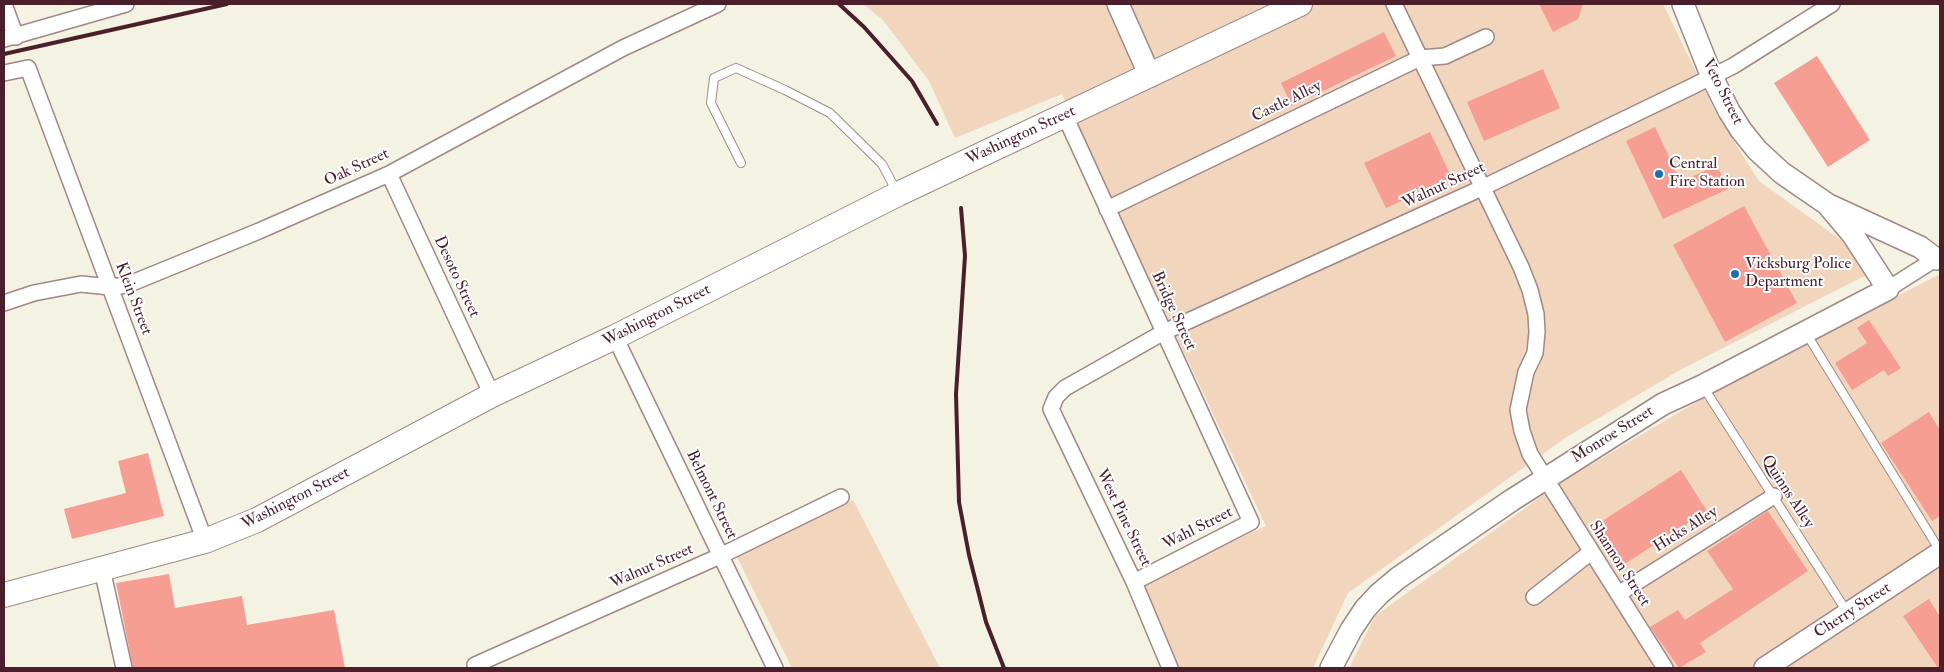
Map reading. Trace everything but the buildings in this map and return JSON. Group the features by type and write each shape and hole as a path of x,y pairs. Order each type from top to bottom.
{"main road":[{"name":"Washington Street","path":"4,595 205,541 257,520 492,395 615,337 898,194 1300,4"}],"street":[{"path":"4,4 10,38 126,4"},
{"path":"1118,4 1150,76"},
{"name":"Shannon Street","path":"1394,4 1484,187 1530,290 1536,314 1537,332 1535,352 1526,372 1518,410 1522,432 1530,454 1665,668"},
{"name":"Veto Street","path":"1683,4 1712,77 1729,111 1757,150 1782,173 1827,204 1938,257"},
{"name":"Walnut Street","path":"1065,388 1164,332 1484,187 1734,66 1832,4"},
{"name":"Oak Street","path":"4,303 34,293 81,284 110,287 127,284 259,231 389,174 623,48 712,6"},
{"name":"Castle Alley","path":"1107,209 1420,58 1445,56 1486,37"},
{"name":"Klein Street","path":"4,73 28,68 205,541"},
{"name":"Bridge Street","path":"1065,116 1251,522"},
{"name":"Desoto Street","path":"389,174 492,395"},
{"name":"Veto Street","path":"1827,204 1853,235 1888,289"},
{"name":"Monroe Street","path":"1331,668 1350,630 1379,594 1398,578 1544,478 1663,404 1806,333 1888,289 1938,257"},
{"name":"Belmont Street","path":"615,337 775,668"},
{"name":"West Pine Street","path":"1065,388 1056,397 1051,410 1134,582 1170,668"},
{"name":"Walnut Street","path":"475,665 720,556 841,496"},
{"name":"Hicks Alley","path":"1618,594 1774,496"},
{"name":"Wahl Street","path":"1134,582 1251,522"},
{"path":"1534,597 1591,552"},
{"name":"Cherry Street","path":"1765,668 1937,557"},
{"path":"102,569 124,668"}],"lane":[{"path":"741,163 711,103 714,78 736,68 830,113 882,164 898,194"},
{"path":"1806,333 1937,557"},
{"name":"Quinns Alley","path":"1702,386 1848,614"}],"shaded area":[{"path":"863,4 1663,4 1716,113 1759,181 1880,268 1680,370 1565,438 1348,593 1313,668 1176,668 1141,584 1266,526 1062,94 955,138 929,81 883,20"},
{"path":"1940,274 1940,668 1349,668 1375,616 1560,483 1727,384"},
{"path":"853,500 940,668 792,668 736,555"}],"railway":[{"path":"4,54 227,4"},
{"path":"839,4 864,27 912,81 937,124"},
{"path":"961,208 965,256 956,394 959,502 969,555 986,622 1004,668"}],"place":[{"name":"Central Fire Station","path":"1659,174"},
{"name":"Vicksburg Police Department","path":"1735,274"}]}
